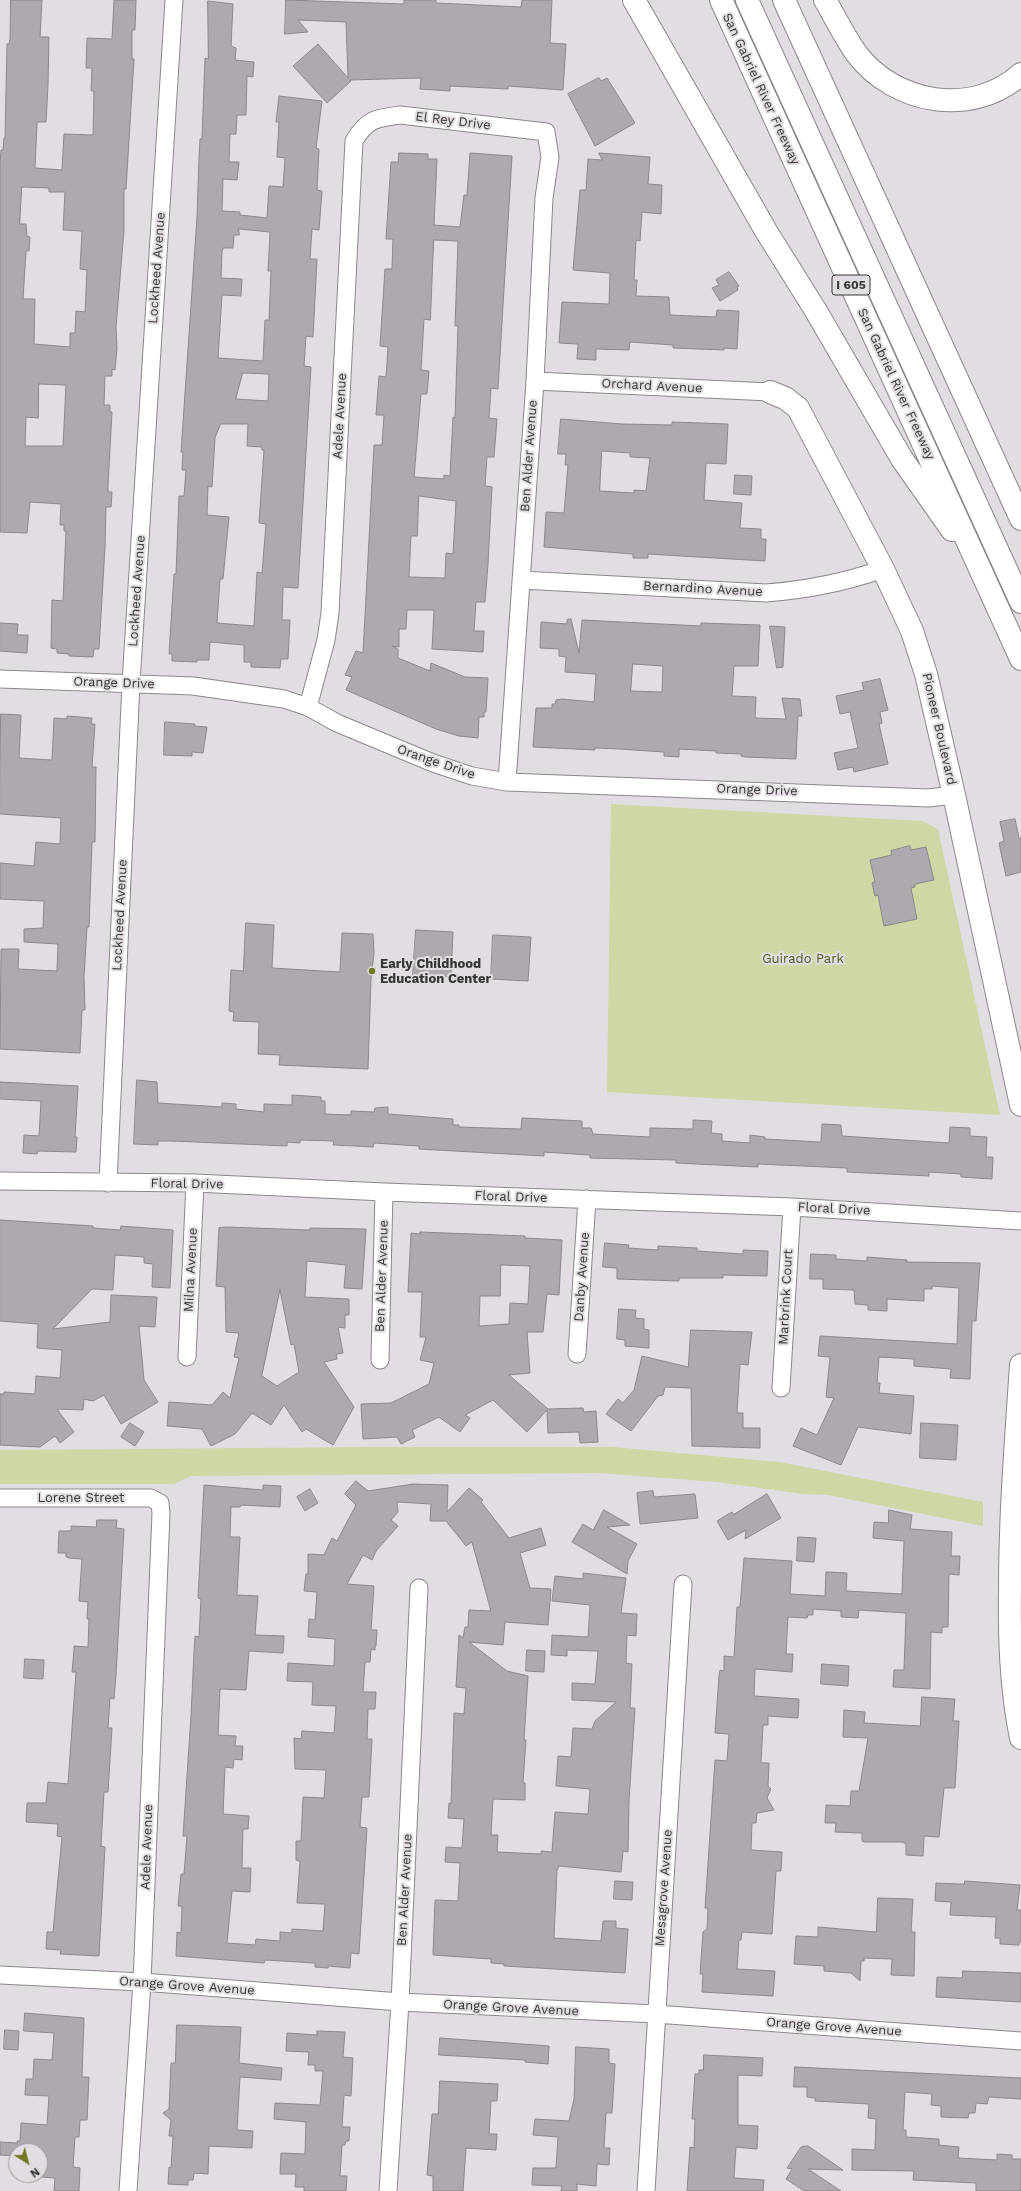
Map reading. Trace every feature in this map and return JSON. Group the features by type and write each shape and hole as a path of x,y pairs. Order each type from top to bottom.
{"main road":[{"path":"634,0 766,231 816,311 902,459 981,570"},
{"name":"San Gabriel River Freeway","path":"721,0 1021,659"},
{"path":"747,0 1021,602"},
{"path":"758,0 1021,576"},
{"path":"784,0 1021,519"},
{"path":"825,0 856,53 874,72 894,87 926,99 956,102 985,95 1013,82 1021,74"},
{"name":"Pioneer Boulevard","path":"770,392 785,398 798,408 883,569 912,631 926,674 954,795 1021,1105"},
{"path":"1021,1364 1011,1517 1010,1617 1013,1679 1021,1738"}],"street":[{"name":"Lockheed Avenue","path":"108,1183 131,683 174,0"},
{"name":"El Rey Drive","path":"363,126 379,118 400,115 546,132"},
{"name":"Adele Avenue","path":"308,707 326,640 330,613 354,141 363,126"},
{"name":"Ben Alder Avenue","path":"508,782 535,381 544,198 550,157 546,132"},
{"name":"Orchard Avenue","path":"535,381 770,392"},
{"name":"Bernardino Avenue","path":"521,580 766,593 789,591 864,576 883,569"},
{"name":"Orange Drive","path":"0,679 193,686 284,699 308,707 337,723 434,763 472,776 508,782 928,798 954,795"},
{"name":"Floral Drive","path":"0,1181 195,1183 384,1192 792,1207 1021,1221"},
{"name":"Milna Avenue","path":"187,1357 195,1183"},
{"name":"Ben Alder Avenue","path":"380,1360 384,1192"},
{"name":"Danby Avenue","path":"577,1354 587,1199"},
{"name":"Marbrink Court","path":"781,1388 792,1207"},
{"name":"Lorene Street","path":"0,1498 151,1498 160,1503"},
{"name":"Adele Avenue","path":"128,2191 142,1982 161,1521 160,1503"},
{"name":"Mesagrove Avenue","path":"646,2191 683,1584"},
{"name":"Ben Alder Avenue","path":"388,2191 400,2002 419,1588"},
{"name":"Orange Grove Avenue","path":"0,1975 142,1982 400,2002 656,2014 1021,2041"}],"green space":[{"name":"Guirado Park","path":"611,804 922,821 938,829 1000,1115 607,1092"},
{"path":"613,1447 779,1462 983,1502 983,1526 828,1495 803,1494 716,1482 599,1473 191,1476 174,1484 0,1484 0,1450"}],"building":[{"path":"11,0 42,0 40,37 49,37 48,85 46,122 37,122 35,168 62,170 64,134 93,135 94,91 91,91 92,68 86,68 87,38 112,39 114,0 136,0 135,30 132,30 132,59 134,59 126,189 124,189 124,230 116,327 117,348 115,370 112,369 112,376 105,376 104,405 110,405 110,412 112,412 108,492 112,492 111,507 106,507 99,649 94,649 93,657 69,656 69,654 57,653 57,649 51,648 52,600 63,601 66,531 64,531 64,525 60,525 61,504 30,502 27,533 0,532 0,164 1,150 3,150 5,138 7,44 9,44","holes":["22,187 49,188 49,192 65,192 63,230 82,231 80,269 87,270 85,312 76,311 75,333 70,333 70,347 34,344 35,299 23,299 26,251 29,251 30,237 27,236 26,224 20,224","39,384 66,385 63,446 25,446 26,417 38,418"]},
{"path":"286,0 404,4 404,0 436,0 436,3 521,7 522,0 552,0 550,43 566,44 563,90 508,86 508,89 450,86 450,91 420,89 421,78 350,80 351,81 327,103 293,66 318,44 348,78 346,22 298,20 308,32 285,34"},
{"path":"208,1 233,4 231,46 236,48 235,60 254,62 253,77 247,76 246,115 237,115 236,134 230,134 229,162 239,162 237,180 223,179 222,211 240,212 240,215 267,218 269,186 283,187 285,158 277,157 279,122 276,122 279,96 322,101 316,148 319,149 317,190 322,191 319,230 312,229 310,259 317,259 313,337 306,336 304,366 311,367 298,588 283,587 282,620 290,620 288,659 281,659 280,668 251,667 251,662 244,662 244,645 210,642 209,660 197,660 197,662 172,661 172,654 169,654 174,574 176,574 179,496 184,496 186,470 182,470 183,452 181,452 197,217 200,139 202,139 205,58 208,59","holes":["239,229 270,232 268,271 271,271 269,320 265,320 263,361 218,358 222,295 241,296 242,279 221,278 222,252 223,248 233,248 234,235 239,235","243,373 269,374 268,401 236,399","221,424 248,424 247,446 262,447 262,450 264,450 259,523 266,524 262,573 257,572 254,626 217,623 220,579 223,579 229,517 207,515 208,486 212,487 215,438"]},
{"path":"599,78 601,81 607,78 635,123 595,146 568,94"},
{"path":"399,153 428,154 428,159 437,159 434,225 460,227 464,195 467,195 470,153 512,156 498,389 491,388 489,418 497,419 494,457 487,457 485,486 492,487 485,602 476,602 474,631 484,631 483,652 432,649 434,610 407,610 406,629 399,629 399,647 392,646 398,649 398,658 430,671 431,663 465,677 488,678 486,712 484,712 484,717 479,717 478,738 459,736 436,729 346,690 352,677 345,675 356,651 363,653 374,445 382,445 384,415 376,415 379,376 386,377 388,347 380,346 385,269 392,269 393,239 386,239 391,162 398,162","holes":["434,240 458,241 455,326 458,326 455,418 453,417 450,476 444,475 444,479 414,477 421,394 427,394 429,371 421,370 424,319 430,320","419,496 456,501 453,554 446,553 445,578 409,577 411,536 417,536"]},
{"path":"599,153 650,157 648,184 662,185 661,214 642,212 640,241 636,240 634,280 637,280 636,296 669,297 670,315 716,317 717,310 739,311 737,349 724,348 724,350 673,348 673,345 630,342 629,350 596,349 596,360 577,359 578,344 559,343 562,302 609,304 610,273 573,270 580,190 586,190 588,159 602,160"},
{"path":"729,272 739,286 737,287 738,290 720,301 712,288 719,285 716,280"},
{"path":"561,419 622,424 672,425 672,422 728,424 726,464 706,463 704,500 742,503 740,528 761,529 761,539 766,539 765,561 648,554 648,558 633,558 633,554 544,547 546,512 564,513 568,465 565,465 566,454 558,454","holes":["602,451 630,453 630,457 650,458 646,491 634,490 634,493 600,491"]},
{"path":"735,475 752,476 751,495 734,494"},
{"path":"571,619 579,653 582,620 701,626 701,623 760,625 758,666 734,666 732,696 756,697 755,718 786,719 782,698 800,699 802,716 798,716 796,759 745,757 741,756 741,754 679,749 679,757 664,756 664,752 595,748 595,750 533,747 536,708 552,708 552,704 555,704 556,700 562,699 594,702 596,674 565,672 566,657 559,656 559,649 540,648 541,622 567,624 567,620","holes":["633,664 663,666 662,692 631,691"]},
{"path":"0,623 18,624 17,635 28,635 27,653 0,651"},
{"path":"770,626 785,627 783,667 777,668"},
{"path":"880,679 888,710 880,712 882,723 879,724 888,764 854,772 853,767 838,770 834,753 858,748 850,712 840,714 836,696 864,690 862,683"},
{"path":"1,714 21,715 19,758 52,760 54,718 67,719 67,716 92,718 91,724 95,724 92,767 96,767 95,842 92,842 89,927 87,927 84,977 85,1010 82,1010 80,1053 0,1049 1,949 19,949 18,969 57,971 58,944 24,942 24,929 43,928 44,901 0,899 0,863 34,866 36,842 60,844 61,818 0,814"},
{"path":"165,722 195,724 194,726 207,727 203,753 192,752 192,756 164,755"},
{"path":"1015,819 1019,838 1021,838 1021,872 1006,876 999,843 1004,841 1000,822"},
{"path":"910,846 911,850 926,847 934,880 915,884 915,887 911,888 917,919 884,926 878,895 875,896 872,883 875,882 870,860 892,855 891,851"},
{"path":"246,923 274,925 272,968 340,972 342,933 373,934 374,953 371,979 368,1069 279,1065 280,1055 258,1054 259,1022 233,1021 234,1012 229,1011 231,970 243,971"},
{"path":"416,930 453,932 451,977 413,975"},
{"path":"493,935 531,937 528,981 491,979"},
{"path":"137,1080 157,1082 158,1103 222,1107 222,1103 236,1104 236,1109 264,1112 264,1104 292,1105 292,1095 321,1097 321,1101 325,1101 325,1114 351,1115 351,1111 374,1112 375,1108 388,1107 388,1114 453,1119 453,1125 459,1125 459,1127 521,1129 522,1118 582,1121 582,1128 591,1128 593,1134 650,1137 650,1128 693,1129 693,1120 712,1121 711,1133 722,1134 722,1141 750,1143 750,1135 765,1137 765,1139 821,1142 822,1124 841,1125 842,1136 949,1143 950,1127 970,1128 970,1136 987,1137 986,1157 993,1157 992,1179 961,1177 961,1174 929,1172 929,1176 847,1172 847,1168 758,1164 758,1167 676,1163 676,1160 590,1158 590,1155 544,1152 544,1156 419,1149 419,1146 374,1143 373,1147 333,1145 334,1141 300,1140 300,1143 287,1142 287,1146 172,1141 158,1141 158,1145 134,1144"},
{"path":"0,1082 78,1086 75,1137 77,1137 76,1152 38,1151 37,1154 23,1153 24,1135 39,1136 41,1101 0,1099"},
{"path":"0,1220 93,1226 93,1228 120,1230 121,1226 173,1230 170,1288 152,1287 153,1264 144,1263 144,1257 115,1255 113,1290 92,1289 53,1329 110,1322 111,1295 157,1297 155,1327 139,1326 144,1380 158,1402 121,1424 104,1395 93,1401 84,1399 83,1410 57,1409 74,1432 60,1443 55,1436 40,1447 0,1445 0,1394 4,1394 4,1392 35,1394 36,1376 60,1378 62,1350 37,1348 38,1324 0,1321"},
{"path":"219,1228 310,1230 310,1228 366,1229 362,1289 344,1288 346,1265 307,1261 305,1297 349,1299 349,1315 345,1315 345,1328 338,1327 343,1353 336,1354 337,1359 324,1362 354,1407 333,1445 306,1429 302,1432 284,1405 271,1425 252,1413 235,1434 211,1446 202,1429 167,1426 169,1402 212,1405 223,1392 230,1398 239,1358 234,1357 239,1333 226,1332 225,1287 216,1286","holes":["280,1290 291,1345 294,1344 299,1372 277,1386 262,1376"]},
{"path":"420,1232 525,1236 525,1238 562,1240 559,1295 547,1294 543,1332 527,1332 530,1373 509,1375 548,1409 583,1408 584,1412 596,1411 598,1442 580,1443 579,1432 548,1433 547,1410 527,1432 493,1400 465,1415 470,1418 460,1432 439,1417 412,1430 415,1437 401,1444 397,1437 363,1439 361,1404 391,1403 429,1384 434,1363 420,1360 426,1337 420,1337 422,1292 408,1292 411,1233 420,1234","holes":["501,1265 530,1266 528,1304 510,1303 509,1324 479,1326 480,1296 500,1296"]},
{"path":"605,1243 629,1245 628,1248 658,1250 658,1246 697,1248 697,1251 743,1254 743,1250 768,1251 767,1276 723,1275 723,1278 679,1278 679,1281 617,1279 617,1268 603,1267"},
{"path":"811,1254 836,1255 836,1259 867,1261 867,1257 907,1260 907,1262 980,1263 976,1321 972,1321 970,1379 950,1378 951,1369 914,1366 914,1359 879,1357 877,1383 880,1383 879,1393 914,1396 911,1434 858,1427 841,1465 793,1446 801,1428 817,1435 834,1398 826,1397 830,1357 818,1356 820,1336 957,1344 959,1288 932,1286 932,1289 924,1289 924,1301 887,1299 887,1311 868,1310 868,1305 855,1304 854,1290 823,1289 823,1279 810,1279"},
{"path":"619,1309 636,1310 635,1318 644,1319 644,1329 649,1330 649,1348 625,1346 625,1340 617,1339"},
{"path":"691,1330 752,1332 748,1365 740,1364 737,1413 743,1413 743,1428 760,1428 760,1448 692,1446 691,1388 665,1387 663,1395 658,1396 631,1431 606,1414 618,1399 623,1403 634,1390 642,1356 688,1367"},
{"path":"130,1423 144,1432 135,1446 121,1437"},
{"path":"921,1423 958,1425 956,1460 920,1458"},
{"path":"356,1481 368,1491 413,1484 448,1485 447,1512 469,1488 483,1500 481,1502 509,1538 541,1528 546,1545 520,1553 530,1588 551,1589 548,1625 505,1622 503,1645 469,1642 507,1671 528,1676 524,1740 526,1740 523,1783 525,1783 525,1800 493,1799 491,1835 498,1835 497,1852 541,1854 541,1851 552,1852 555,1812 588,1814 590,1789 556,1786 558,1756 571,1757 573,1728 592,1729 595,1721 616,1702 572,1700 572,1683 595,1684 598,1651 567,1650 567,1656 551,1655 552,1635 588,1637 590,1605 552,1601 555,1576 583,1579 583,1573 626,1578 621,1613 637,1614 636,1636 627,1635 626,1663 632,1664 630,1708 635,1708 629,1801 628,1852 623,1851 621,1872 559,1866 557,1870 554,1938 601,1941 603,1921 616,1921 616,1928 628,1929 625,1973 504,1966 504,1964 491,1963 491,1959 433,1955 435,1900 458,1901 460,1863 445,1862 446,1847 462,1848 464,1819 448,1818 449,1803 451,1804 454,1713 464,1714 466,1688 456,1687 459,1635 463,1638 465,1627 468,1627 469,1610 491,1611 472,1542 466,1546 446,1521 430,1521 431,1504 397,1502 398,1512 391,1520 398,1526 376,1551 372,1560 363,1555 347,1584 374,1586 371,1630 377,1630 375,1650 371,1649 370,1662 365,1662 363,1692 376,1692 375,1709 368,1709 367,1739 372,1739 369,1797 362,1797 360,1827 367,1828 359,1954 351,1953 350,1968 328,1966 328,1968 315,1967 315,1963 265,1960 264,1963 176,1956 177,1932 181,1933 182,1906 178,1906 181,1874 184,1874 187,1836 183,1836 195,1636 199,1637 201,1599 198,1598 204,1485 263,1490 263,1485 281,1486 280,1507 241,1505 240,1507 231,1507 230,1537 240,1537 237,1595 258,1596 255,1635 284,1636 283,1653 249,1651 246,1690 220,1689 218,1735 236,1736 235,1746 243,1746 242,1760 234,1759 233,1768 225,1767 223,1814 249,1816 248,1829 243,1829 242,1868 251,1868 250,1892 232,1891 227,1943 255,1945 256,1939 280,1941 280,1932 292,1933 292,1929 323,1931 325,1904 297,1903 300,1861 296,1860 296,1841 301,1841 303,1797 324,1798 326,1770 295,1769 294,1738 301,1739 302,1731 334,1733 336,1706 312,1705 313,1682 287,1681 288,1663 334,1666 335,1639 308,1637 309,1619 315,1620 317,1592 304,1591 306,1574 308,1574 308,1554 324,1555 332,1538 337,1541 356,1505 345,1494"},
{"path":"310,1489 318,1503 305,1511 297,1497"},
{"path":"653,1491 654,1497 695,1494 698,1518 640,1524 637,1493"},
{"path":"767,1494 781,1518 745,1539 746,1530 728,1540 717,1521 732,1512 734,1514"},
{"path":"604,1510 630,1525 607,1527 637,1544 628,1561 627,1574 572,1542 583,1524 593,1530"},
{"path":"889,1510 912,1515 910,1529 952,1532 951,1556 960,1556 959,1575 949,1574 948,1627 942,1627 942,1633 931,1632 930,1689 893,1687 894,1670 904,1670 906,1613 859,1610 858,1618 841,1617 841,1611 813,1609 813,1615 808,1615 807,1618 788,1617 786,1654 793,1654 792,1672 755,1669 754,1696 799,1699 798,1718 768,1716 768,1725 763,1725 761,1763 769,1763 768,1786 771,1789 767,1798 774,1810 757,1813 756,1823 752,1823 751,1850 782,1852 781,1871 776,1871 772,1934 742,1932 741,1940 739,1940 737,1969 775,1971 773,1996 702,1992 703,1974 700,1974 703,1932 707,1929 708,1908 705,1908 715,1760 727,1761 729,1734 715,1733 719,1676 720,1670 724,1671 724,1656 734,1657 737,1607 740,1607 744,1558 792,1561 790,1594 825,1596 826,1572 847,1573 846,1591 902,1594 904,1541 873,1538 874,1522 888,1523"},
{"path":"97,1520 117,1520 116,1528 124,1529 116,1675 114,1699 110,1698 108,1728 112,1728 108,1792 104,1792 101,1846 105,1847 99,1956 60,1954 61,1950 46,1949 47,1932 53,1932 62,1837 57,1836 58,1824 26,1822 27,1803 46,1803 48,1782 68,1784 76,1672 72,1672 74,1646 88,1647 88,1602 79,1601 82,1559 69,1558 66,1557 66,1553 58,1553 59,1531 71,1531 71,1526 96,1527"},
{"path":"798,1537 816,1538 814,1562 797,1561"},
{"path":"527,1650 545,1651 544,1672 526,1671"},
{"path":"25,1659 44,1660 43,1679 24,1678"},
{"path":"822,1664 849,1666 848,1686 821,1684"},
{"path":"922,1697 955,1699 953,1721 959,1721 955,1788 944,1788 939,1837 924,1836 923,1856 906,1855 906,1844 903,1842 865,1842 862,1841 862,1833 835,1832 836,1823 825,1823 826,1805 850,1806 851,1791 859,1791 868,1738 843,1737 844,1710 865,1712 864,1723 920,1726"},
{"path":"615,1881 633,1882 632,1900 614,1899"},
{"path":"965,1881 1020,1885 1017,1910 1021,1910 1021,1940 1019,1945 1000,1944 1000,1938 995,1938 996,1917 950,1915 951,1902 935,1901 936,1883 964,1884"},
{"path":"878,1898 913,1899 911,1932 915,1932 914,1976 891,1975 892,1959 864,1958 864,1961 861,1961 860,1981 851,1973 824,1971 824,1966 794,1964 796,1936 818,1937 818,1927 876,1932"},
{"path":"963,1971 1021,1973 1021,2002 936,1997 937,1977 962,1978"},
{"path":"25,2013 84,2018 82,2077 89,2077 87,2120 80,2120 79,2137 75,2137 73,2167 80,2168 79,2191 54,2191 55,2178 48,2177 48,2143 17,2143 17,2141 20,2141 21,2123 47,2125 49,2096 25,2095 26,2079 33,2079 34,2059 52,2060 54,2033 24,2031"},
{"path":"177,2025 241,2027 239,2063 282,2068 281,2080 240,2077 237,2130 253,2131 252,2148 209,2146 208,2174 194,2173 193,2180 188,2180 188,2185 168,2184 169,2167 171,2168 173,2136 169,2136 171,2120 163,2113 169,2109 171,2063 175,2063"},
{"path":"5,2030 19,2031 18,2050 4,2049"},
{"path":"317,2031 345,2032 343,2057 353,2058 351,2096 344,2095 342,2127 350,2127 349,2141 346,2141 345,2145 342,2145 340,2176 347,2176 346,2191 304,2191 304,2187 295,2187 296,2174 280,2174 281,2153 305,2154 306,2122 274,2119 275,2103 320,2105 323,2071 315,2071 315,2065 308,2065 309,2052 286,2051 287,2033 317,2035"},
{"path":"440,2038 549,2046 548,2064 525,2062 525,2060 439,2055"},
{"path":"576,2047 609,2049 609,2063 615,2064 612,2113 606,2113 604,2148 610,2148 609,2165 597,2164 596,2186 577,2184 577,2191 561,2191 562,2186 532,2185 533,2168 556,2168 558,2137 533,2135 535,2119 569,2121 574,2099"},
{"path":"704,2055 763,2058 762,2076 738,2075 738,2125 758,2126 757,2149 736,2147 734,2178 764,2180 763,2191 687,2191 690,2147 694,2148 695,2119 692,2119 695,2074 699,2074 699,2070 703,2070"},
{"path":"795,2067 1021,2078 1021,2099 989,2097 987,2104 976,2103 975,2113 969,2113 968,2118 941,2117 941,2106 931,2105 932,2094 905,2092 903,2130 906,2130 906,2137 939,2139 939,2145 959,2147 958,2158 997,2160 997,2154 1012,2155 1012,2159 1021,2159 1021,2191 976,2191 976,2183 913,2180 914,2171 852,2170 852,2149 875,2150 876,2119 868,2118 869,2104 815,2101 815,2098 807,2097 807,2087 794,2087"},
{"path":"440,2081 498,2084 497,2101 491,2101 489,2134 497,2134 496,2150 466,2148 463,2191 433,2191 433,2176 427,2175 432,2114 438,2114"},
{"path":"0,2142 17,2143 8,2143 8,2156 0,2155"},
{"path":"808,2146 843,2170 808,2169 841,2191 804,2191 786,2179 792,2169 787,2168 801,2147"}],"place":[{"name":"Early Childhood Education Center","path":"372,971"}]}
